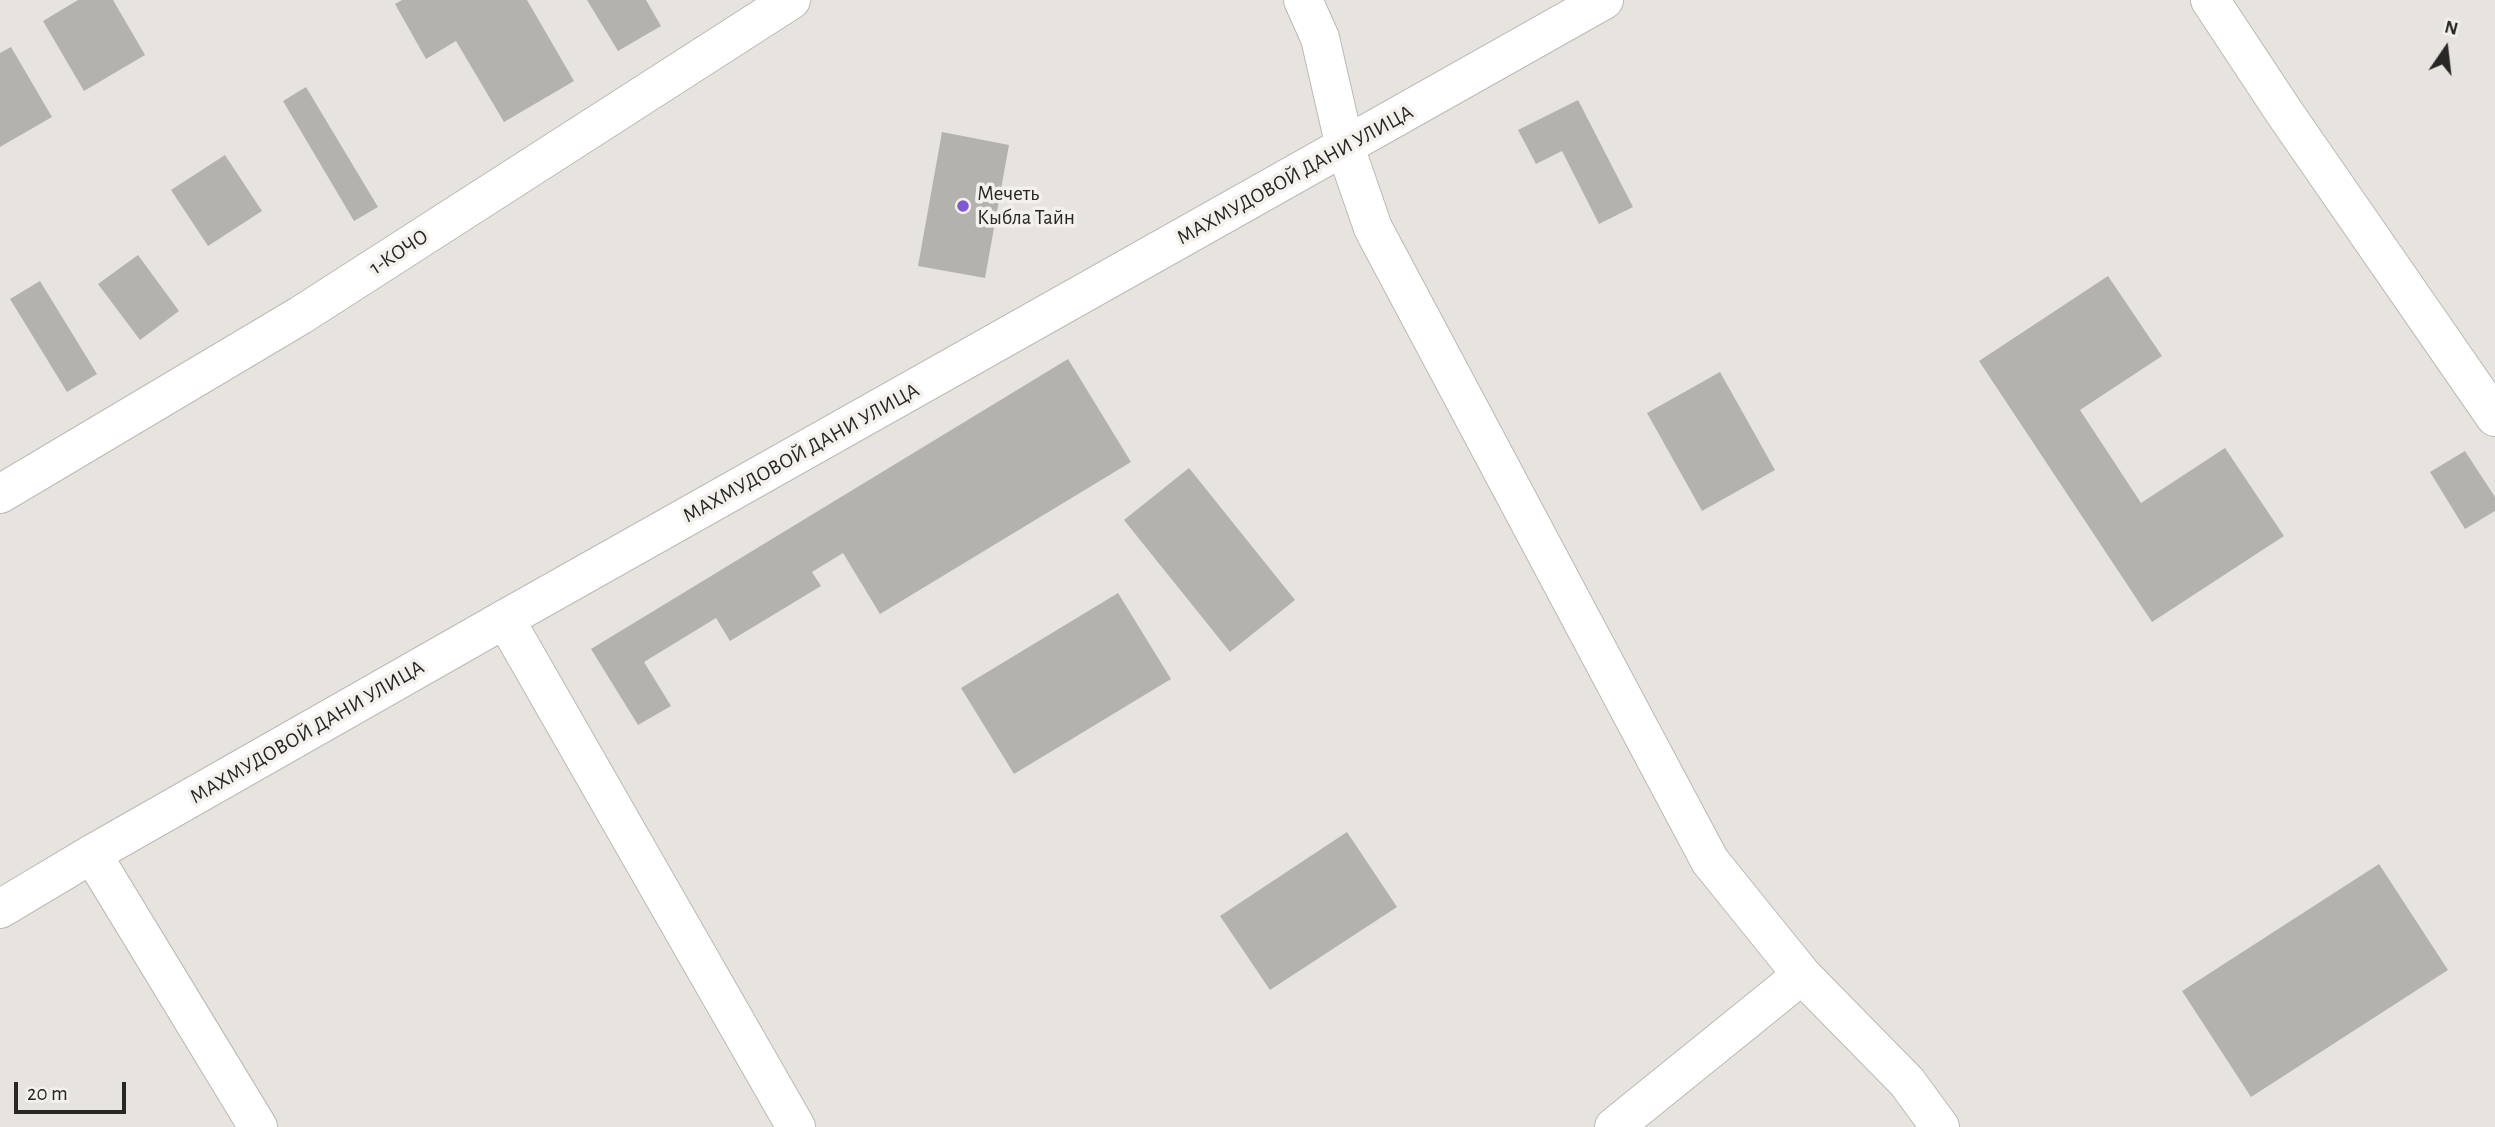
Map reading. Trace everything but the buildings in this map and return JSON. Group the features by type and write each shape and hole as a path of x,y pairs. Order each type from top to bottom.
{"street":[{"name":"1-КОЧО","path":"0,494 301,315 792,0"},
{"path":"1303,0 1320,38 1345,147 1373,228 1710,862 1802,975 1907,1082 1940,1127"},
{"name":"МАХМУДОВОЙ ДАНИ УЛИЦА","path":"0,909 505,619 1604,0"},
{"path":"2210,0 2284,112 2495,417"},
{"path":"505,619 796,1127"},
{"path":"92,854 258,1127"},
{"path":"1614,1127 1802,975"}],"place":[{"name":"Мечеть Кыбла Тайн","path":"963,206"}]}
